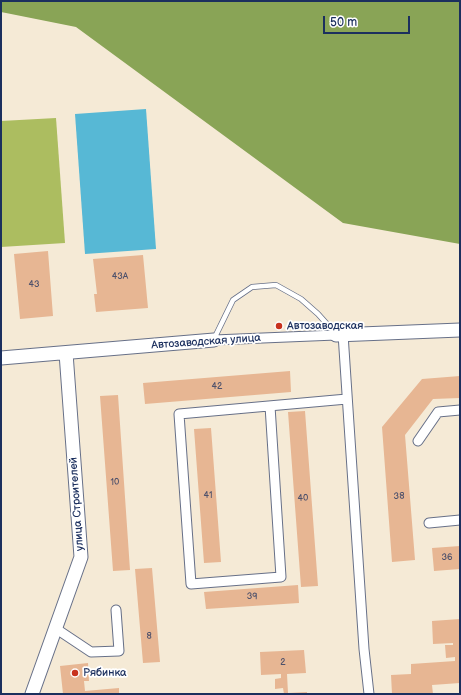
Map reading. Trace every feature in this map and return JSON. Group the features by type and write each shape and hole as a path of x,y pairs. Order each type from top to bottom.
{"street":[{"name":"Автозаводская улица","path":"1,358 66,354 214,340 460,330"},
{"path":"339,334 347,399 363,641 369,694"},
{"name":"улица Строителей","path":"32,694 81,556 66,354"},
{"path":"270,406 281,577 191,584 179,414 347,399"},
{"path":"418,441 438,412 460,410"},
{"path":"429,523 460,520"},
{"path":"55,628 91,652 119,651 116,610"}],"lane":[{"path":"214,340 233,300 252,287 276,285 301,299 339,334"}],"green space":[{"path":"1,1 460,1 460,244 343,223 76,27 1,12"},
{"path":"56,118 65,243 1,247 1,121"}],"water":[{"path":"146,109 156,249 85,254 75,114"}],"building":[{"path":"48,251 53,316 20,319 14,254"},
{"path":"143,255 148,308 96,312 94,294 97,294 93,259"},
{"path":"290,371 291,392 145,404 143,383"},
{"path":"460,376 460,398 433,399 405,435 415,560 392,562 382,427 422,379"},
{"path":"118,395 130,570 113,571 100,396"},
{"path":"305,411 318,586 301,587 288,412"},
{"path":"211,428 221,562 204,563 194,429"},
{"path":"460,546 460,569 434,571 432,548"},
{"path":"152,568 160,662 143,663 135,569"},
{"path":"298,585 299,603 206,609 204,592"},
{"path":"460,619 460,683 432,685 433,694 392,694 391,675 411,674 411,664 455,661 455,657 446,658 445,645 453,645 453,643 433,644 432,621"},
{"path":"304,650 306,673 287,674 288,693 307,692 307,694 284,694 283,688 275,689 275,679 281,678 281,674 261,675 260,652"},
{"name":"Рябинка","path":"88,663 89,681 84,681 85,691 119,688 119,694 63,694 60,666"}],"place":[{"name":"Автозаводская","path":"279,326"},
{"name":"Рябинка","path":"75,673"}]}
